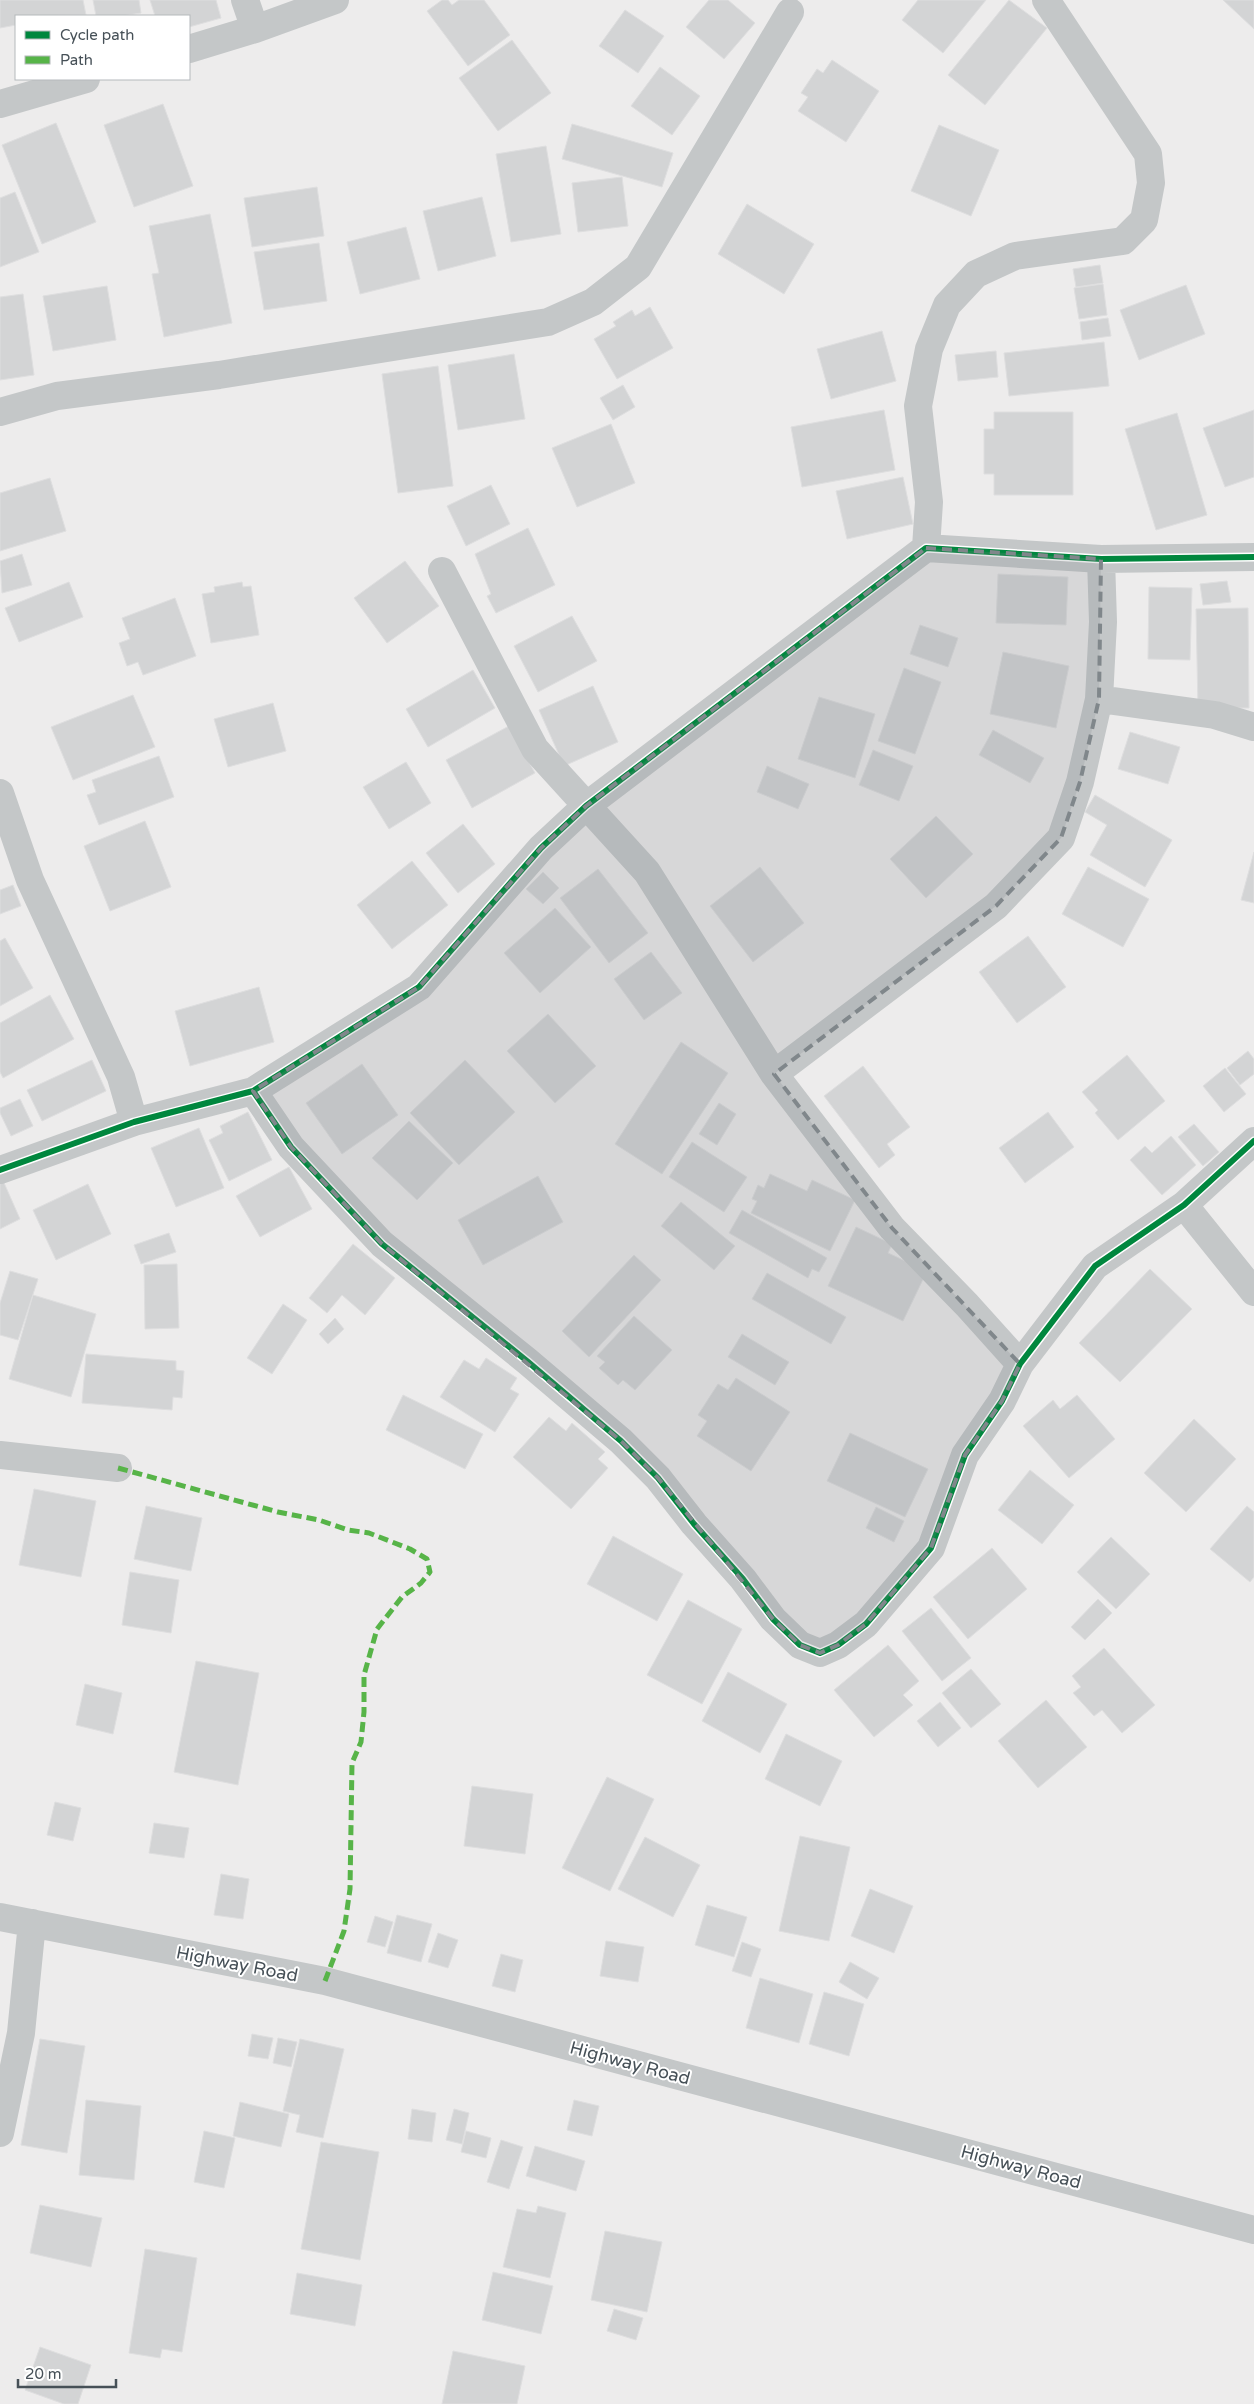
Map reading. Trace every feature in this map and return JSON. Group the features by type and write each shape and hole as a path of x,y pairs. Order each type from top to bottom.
{"street":[{"path":"245,0 256,29"},
{"path":"190,49 256,29 335,0"},
{"path":"926,548 929,502 918,406 929,349 947,305 976,274 1015,256 1123,241 1144,220 1151,183 1148,154 1046,0"},
{"path":"0,412 57,396 219,375 548,322 593,302 638,267 790,12"},
{"path":"0,104 83,80"},
{"path":"0,1170 134,1122 253,1091 419,987 542,848 586,806 926,548 1101,559 1254,557"},
{"path":"774,1074 996,906 1061,838 1080,782 1099,699 1103,622 1101,559"},
{"path":"442,571 535,749 647,872 774,1074 892,1228 967,1304 1020,1364"},
{"path":"1099,699 1214,715 1254,727"},
{"path":"0,793 30,880 121,1076 134,1122"},
{"path":"253,1091 291,1147 382,1244 527,1361 621,1441 658,1478 694,1524 743,1579 773,1620 800,1645 820,1653 838,1645 866,1624 931,1548 965,1455 1002,1401 1020,1364 1095,1266 1184,1205 1254,1141"},
{"path":"1184,1205 1254,1292"},
{"path":"0,1455 118,1468"},
{"name":"Highway Road","path":"0,1917 325,1981 1254,2230"},
{"path":"0,2133 22,2033 32,1923"}],"highlighted area":[{"path":"926,548 1101,559 1099,699 1080,782 1061,838 996,906 774,1074 892,1228 1020,1364 1002,1401 965,1455 931,1548 866,1624 838,1645 820,1653 800,1645 773,1619 658,1478 621,1441 382,1244 291,1147 253,1091 419,987 541,848 586,806"}],"building":[{"path":"0,0 83,0 86,15 15,15 15,25 0,28"},
{"path":"93,0 139,0 141,13 96,15"},
{"path":"150,0 216,0 221,18 190,27 190,15 155,15"},
{"path":"442,0 448,0 452,5 459,0 484,0 510,35 468,66 427,11"},
{"path":"709,0 728,0 755,23 724,59 686,27"},
{"path":"918,0 986,0 943,53 902,20"},
{"path":"1009,0 1047,28 985,105 948,75"},
{"path":"1223,0 1254,0 1254,29"},
{"path":"625,10 664,36 638,73 599,46"},
{"path":"512,40 551,93 498,131 459,78"},
{"path":"832,60 879,91 846,142 798,111 808,97 801,93 817,69 823,73"},
{"path":"660,67 700,96 672,135 631,106"},
{"path":"163,104 193,186 134,207 104,125"},
{"path":"56,123 96,222 42,244 2,145"},
{"path":"572,124 673,153 662,187 562,159"},
{"path":"939,125 999,150 971,216 911,191"},
{"path":"546,146 561,234 511,242 496,154"},
{"path":"622,177 628,226 578,232 572,183"},
{"path":"317,187 324,236 252,247 244,198"},
{"path":"15,192 39,252 0,267 0,198"},
{"path":"482,197 496,256 438,271 423,211"},
{"path":"747,204 814,244 784,294 718,254"},
{"path":"210,214 232,323 164,337 152,274 159,273 149,226"},
{"path":"406,227 420,279 360,294 347,242"},
{"path":"319,243 327,301 264,310 254,252"},
{"path":"1100,265 1103,283 1076,287 1073,269"},
{"path":"1103,284 1107,315 1079,319 1074,288"},
{"path":"1186,285 1205,334 1139,360 1120,310"},
{"path":"107,286 116,340 53,351 43,296"},
{"path":"23,294 34,375 0,380 0,297"},
{"path":"650,307 673,348 617,379 594,339 616,326 613,322 632,310 635,316"},
{"path":"1108,318 1111,336 1082,340 1080,322"},
{"path":"882,331 896,381 831,399 817,349"},
{"path":"1104,342 1109,386 1009,396 1004,353"},
{"path":"996,351 998,377 958,381 955,355"},
{"path":"514,354 525,419 458,430 448,365"},
{"path":"438,366 453,486 398,493 382,374"},
{"path":"623,385 635,407 613,420 600,398"},
{"path":"884,410 895,470 802,487 791,427"},
{"path":"1254,410 1254,477 1225,487 1203,428"},
{"path":"994,412 1073,412 1073,495 994,495 994,474 984,474 984,429 994,429"},
{"path":"1177,413 1207,515 1156,530 1125,429"},
{"path":"611,424 635,483 577,507 552,448"},
{"path":"903,477 913,524 847,539 836,491"},
{"path":"50,478 66,531 0,551 0,493"},
{"path":"491,485 510,524 466,546 447,506"},
{"path":"528,528 555,585 496,613 487,596 491,594 475,554"},
{"path":"22,554 32,585 2,593 0,561"},
{"path":"405,561 439,606 387,643 354,598"},
{"path":"998,574 1068,577 1066,625 996,623"},
{"path":"1227,581 1231,602 1203,605 1200,584"},
{"path":"69,582 83,617 19,642 5,608"},
{"path":"242,582 243,587 251,586 259,635 211,643 202,594 215,592 214,587"},
{"path":"1149,587 1192,588 1190,660 1148,659"},
{"path":"175,598 196,656 143,675 138,662 127,666 119,643 130,639 122,618"},
{"path":"1248,608 1249,708 1198,708 1196,609"},
{"path":"572,616 597,661 538,692 514,646"},
{"path":"920,625 958,638 948,667 910,654"},
{"path":"1003,652 1069,666 1056,728 990,714"},
{"path":"904,668 941,682 915,754 878,741"},
{"path":"473,670 495,708 428,747 406,709"},
{"path":"593,686 618,742 564,766 539,710"},
{"path":"133,695 155,747 73,780 51,727"},
{"path":"819,697 875,714 855,778 798,759"},
{"path":"273,703 286,751 228,767 214,719"},
{"path":"509,726 535,773 472,808 446,760"},
{"path":"993,730 1044,758 1030,783 979,755"},
{"path":"1130,732 1180,747 1168,784 1118,769"},
{"path":"873,750 913,766 899,801 859,785"},
{"path":"159,756 174,797 99,825 87,795 96,792 92,780"},
{"path":"406,762 431,803 389,829 363,787"},
{"path":"767,766 809,784 798,809 757,792"},
{"path":"1095,795 1172,840 1145,887 1090,855 1107,825 1085,812"},
{"path":"936,816 973,854 926,898 890,859"},
{"path":"145,821 171,887 110,911 84,846"},
{"path":"463,824 495,864 458,893 426,853"},
{"path":"1254,852 1254,903 1241,900"},
{"path":"412,861 448,905 392,949 357,905"},
{"path":"760,867 804,923 753,962 710,906"},
{"path":"1088,867 1149,899 1123,947 1062,914"},
{"path":"598,869 648,933 609,963 560,898"},
{"path":"543,872 559,888 543,904 526,889"},
{"path":"13,885 21,906 0,914 0,890"},
{"path":"555,908 591,947 540,993 504,953"},
{"path":"1028,936 1066,987 1017,1023 979,972"},
{"path":"5,938 33,988 0,1006 0,941"},
{"path":"651,952 682,993 644,1020 614,979"},
{"path":"259,987 274,1042 190,1066 175,1011"},
{"path":"50,995 74,1039 3,1078 0,1072 0,1023"},
{"path":"548,1014 596,1066 555,1103 507,1051"},
{"path":"681,1042 728,1073 662,1174 615,1144"},
{"path":"1248,1051 1254,1059 1254,1074 1240,1085 1227,1068"},
{"path":"1127,1055 1165,1101 1118,1140 1095,1113 1098,1110 1082,1092"},
{"path":"92,1060 106,1091 42,1121 27,1090"},
{"path":"465,1060 515,1112 459,1165 410,1113"},
{"path":"362,1064 398,1115 342,1154 306,1103"},
{"path":"863,1066 910,1127 887,1144 895,1155 879,1168 824,1096"},
{"path":"1225,1068 1246,1094 1224,1112 1203,1086"},
{"path":"20,1099 33,1126 11,1136 0,1113 0,1108"},
{"path":"719,1103 736,1114 717,1145 699,1134"},
{"path":"248,1112 272,1160 229,1181 209,1140 223,1133 220,1126"},
{"path":"1048,1112 1074,1147 1025,1183 999,1148"},
{"path":"409,1121 453,1163 417,1200 372,1158"},
{"path":"1194,1124 1219,1152 1203,1166 1178,1137"},
{"path":"199,1128 224,1188 176,1207 151,1148"},
{"path":"1171,1136 1196,1165 1162,1195 1130,1160 1145,1146 1152,1153"},
{"path":"692,1142 747,1177 724,1212 669,1177"},
{"path":"289,1167 312,1209 260,1237 236,1196"},
{"path":"770,1174 807,1191 812,1180 855,1200 830,1251 751,1213 757,1201 752,1199 758,1185 764,1188"},
{"path":"538,1176 563,1222 483,1265 458,1220"},
{"path":"0,1177 20,1219 0,1229"},
{"path":"88,1184 111,1234 56,1260 33,1210"},
{"path":"681,1202 735,1246 714,1270 661,1226"},
{"path":"742,1210 827,1258 819,1272 812,1269 808,1278 729,1233"},
{"path":"856,1227 892,1244 888,1253 927,1271 903,1321 828,1286"},
{"path":"169,1233 176,1252 141,1264 134,1245"},
{"path":"353,1244 395,1278 365,1315 342,1295 327,1313 309,1298"},
{"path":"634,1255 661,1280 589,1357 562,1331"},
{"path":"177,1264 179,1328 145,1329 144,1265"},
{"path":"1150,1269 1192,1309 1120,1382 1079,1343"},
{"path":"10,1271 38,1279 18,1340 0,1335 0,1303"},
{"path":"767,1273 846,1317 831,1344 752,1299"},
{"path":"33,1295 96,1314 71,1397 9,1379"},
{"path":"283,1304 307,1320 272,1374 247,1358"},
{"path":"634,1316 672,1350 635,1390 623,1380 618,1385 599,1368 605,1362 597,1356"},
{"path":"335,1318 344,1329 328,1344 319,1334"},
{"path":"742,1334 789,1362 775,1385 728,1357"},
{"path":"86,1354 176,1361 176,1370 184,1371 182,1398 173,1397 172,1410 82,1403"},
{"path":"486,1358 517,1378 510,1389 519,1394 495,1432 440,1397 464,1360 479,1369"},
{"path":"736,1378 790,1412 751,1471 697,1436 707,1421 698,1415 718,1384 728,1390"},
{"path":"403,1395 483,1434 465,1469 386,1430"},
{"path":"1077,1395 1115,1439 1069,1478 1023,1426 1053,1400 1060,1409"},
{"path":"549,1417 566,1431 572,1423 605,1452 598,1459 608,1468 571,1509 513,1457"},
{"path":"1194,1419 1236,1459 1186,1512 1144,1473"},
{"path":"850,1433 928,1469 905,1517 827,1481"},
{"path":"1030,1470 1074,1505 1042,1544 998,1510"},
{"path":"34,1489 96,1501 81,1577 19,1565"},
{"path":"146,1506 202,1518 191,1571 134,1559"},
{"path":"1247,1506 1254,1512 1254,1577 1250,1582 1210,1549"},
{"path":"876,1507 904,1521 894,1542 866,1528"},
{"path":"613,1536 683,1574 657,1621 587,1584"},
{"path":"1111,1537 1150,1574 1116,1609 1077,1572"},
{"path":"992,1548 1027,1589 968,1639 933,1597"},
{"path":"130,1572 179,1580 171,1633 122,1625"},
{"path":"1098,1599 1112,1613 1085,1640 1071,1627"},
{"path":"688,1600 742,1629 702,1704 647,1675"},
{"path":"931,1608 971,1658 942,1681 902,1631"},
{"path":"888,1645 919,1681 903,1695 913,1705 874,1737 834,1690"},
{"path":"1104,1648 1155,1705 1122,1733 1102,1710 1094,1716 1073,1693 1081,1687 1072,1676"},
{"path":"196,1661 259,1673 238,1785 174,1772"},
{"path":"971,1669 1001,1704 971,1728 942,1693"},
{"path":"728,1672 787,1704 760,1753 702,1721"},
{"path":"85,1684 122,1693 113,1734 76,1725"},
{"path":"1046,1700 1087,1747 1038,1788 998,1741"},
{"path":"940,1702 961,1728 938,1747 917,1721"},
{"path":"786,1734 842,1761 820,1806 765,1779"},
{"path":"607,1777 654,1799 610,1891 562,1868"},
{"path":"472,1786 533,1794 525,1854 464,1846"},
{"path":"55,1802 81,1808 73,1841 47,1835"},
{"path":"154,1823 189,1828 184,1858 149,1853"},
{"path":"800,1836 850,1847 829,1941 779,1931"},
{"path":"645,1837 700,1865 673,1917 618,1889"},
{"path":"221,1874 249,1879 243,1919 214,1915"},
{"path":"870,1889 913,1906 894,1953 851,1936"},
{"path":"707,1905 747,1917 734,1957 695,1945"},
{"path":"397,1915 432,1924 421,1962 387,1953"},
{"path":"375,1916 393,1922 385,1947 367,1942"},
{"path":"438,1933 458,1940 448,1968 428,1962"},
{"path":"606,1941 644,1947 638,1982 600,1976"},
{"path":"742,1942 761,1949 751,1977 732,1971"},
{"path":"501,1954 523,1960 515,1992 492,1986"},
{"path":"850,1962 879,1978 867,1999 839,1982"},
{"path":"760,1978 813,1994 799,2043 746,2028"},
{"path":"824,1992 864,2004 849,2056 809,2044"},
{"path":"252,2034 273,2038 268,2059 248,2056"},
{"path":"278,2038 297,2042 291,2067 273,2063"},
{"path":"40,2039 85,2046 67,2153 21,2145"},
{"path":"300,2039 344,2049 323,2138 296,2132 300,2115 283,2111"},
{"path":"86,2100 141,2106 134,2180 79,2175"},
{"path":"574,2100 599,2106 592,2136 567,2130"},
{"path":"240,2102 289,2114 281,2147 233,2136"},
{"path":"412,2109 436,2113 432,2142 408,2139"},
{"path":"454,2109 469,2113 462,2144 446,2140"},
{"path":"204,2131 235,2138 224,2188 194,2182"},
{"path":"466,2131 491,2138 486,2158 461,2152"},
{"path":"501,2140 523,2147 509,2189 487,2182"},
{"path":"321,2142 379,2152 360,2260 301,2249"},
{"path":"535,2146 585,2161 576,2191 526,2176"},
{"path":"40,2205 102,2218 91,2267 30,2253"},
{"path":"538,2206 566,2213 550,2278 503,2267 517,2209 536,2213"},
{"path":"605,2231 662,2242 647,2312 591,2300"},
{"path":"145,2249 197,2258 182,2352 162,2349 160,2358 129,2353"},
{"path":"493,2272 553,2286 541,2334 482,2320"},
{"path":"297,2273 362,2285 355,2326 290,2314"},
{"path":"614,2309 643,2318 636,2340 607,2331"},
{"path":"40,2347 91,2365 78,2404 64,2404 25,2390"},
{"path":"453,2351 525,2366 517,2404 442,2404"}],"marked path":[{"path":"118,1468 278,1512 319,1520 348,1530 369,1533 410,1549 427,1559 430,1572 421,1583 402,1597 377,1629 364,1675 364,1712 361,1742 352,1763 350,1889 344,1931 325,1981"}],"cycle path":[{"path":"0,1170 134,1122 253,1091 419,987 541,848 586,806 926,548 1101,559 1254,557"},
{"path":"253,1091 291,1147 382,1244 527,1361 621,1441 658,1478 694,1524 743,1579 773,1619 800,1645 820,1653 838,1645 866,1624 931,1548 965,1455 1002,1401 1020,1364 1095,1266 1184,1205 1254,1141"}]}
